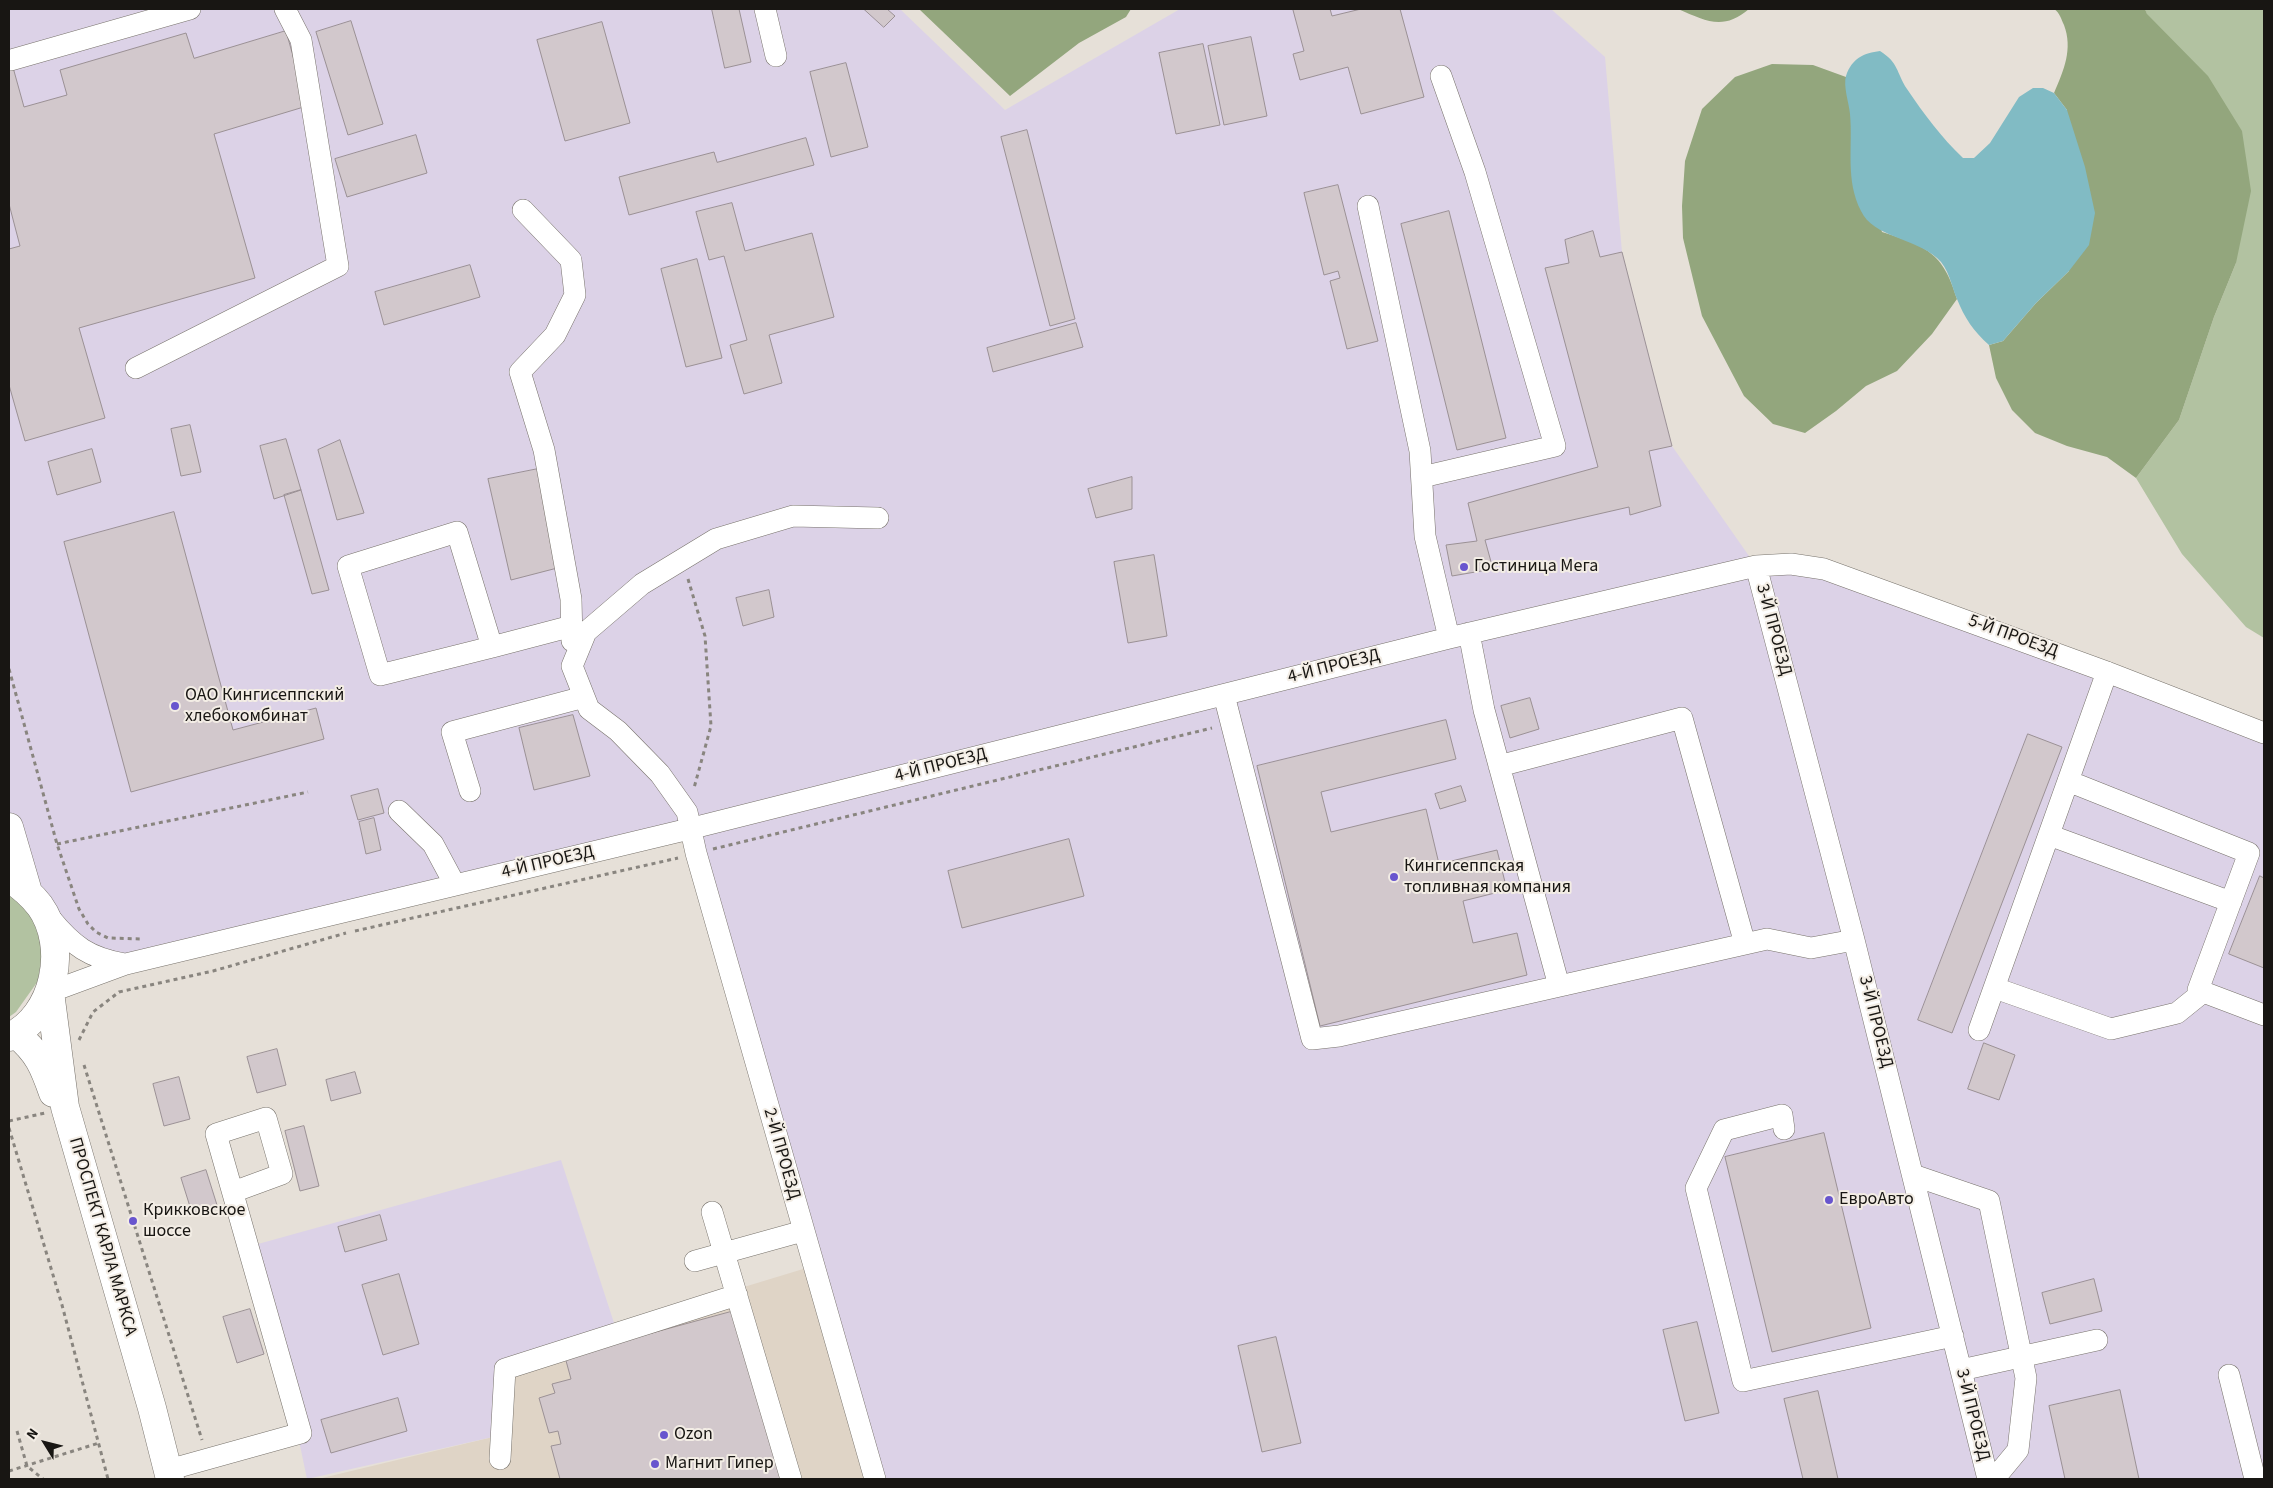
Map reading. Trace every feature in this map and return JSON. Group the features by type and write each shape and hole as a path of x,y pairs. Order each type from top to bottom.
{"main road":[{"name":"ПРОСПЕКТ КАРЛА МАРКСА","path":"9,828 26,892 53,934 56,963 50,992 65,1107 167,1476"},
{"name":"ПРОСПЕКТ КАРЛА МАРКСА","path":"12,1036 36,1015 50,992"},
{"path":"12,1036 28,1044 43,1064 59,1110 167,1476"}],"street":[{"path":"11,60 190,9"},
{"path":"136,368 338,266 301,40 285,9"},
{"path":"765,9 776,56"},
{"path":"1422,477 1555,446 1475,172 1442,76"},
{"path":"1368,206 1420,450 1425,536 1484,710 1559,986"},
{"path":"523,210 571,260 576,295 555,335 520,372 544,450 571,599 572,666"},
{"path":"572,666 586,632 642,584 716,539 793,516 878,518"},
{"path":"492,647 458,532 348,566 380,675 492,647 572,626"},
{"name":"5-Й ПРОЕЗД","path":"1756,566 1791,564 1824,569 2107,672 2264,733"},
{"name":"4-Й ПРОЕЗД","path":"50,992 126,964 455,885 688,821 1224,695 1459,635 1756,566"},
{"name":"3-Й ПРОЕЗД","path":"1756,566 1854,940 1988,1479"},
{"name":"2-Й ПРОЕЗД","path":"572,666 589,709 618,731 660,774 688,821 875,1479"},
{"path":"1979,1030 2107,672"},
{"path":"1224,695 1312,1039 1339,1036 1767,939 1811,948 1854,940"},
{"path":"470,791 452,732 584,697"},
{"path":"1499,766 1682,718 1745,944"},
{"path":"2068,781 2249,853 2198,990 2264,1015"},
{"path":"399,811 433,844 455,885"},
{"path":"2049,835 2231,902"},
{"name":"4-Й ПРОЕЗД","path":"26,892 69,941 89,954 107,961 126,964"},
{"path":"1995,988 2111,1029 2177,1012 2203,992"},
{"path":"1784,1129 1782,1114 1724,1130 1696,1188 1743,1381 1952,1336"},
{"path":"1913,1175 1989,1201 2026,1378 2018,1450 1994,1479"},
{"path":"167,1476 208,1459 300,1433 233,1192"},
{"path":"712,1212 791,1479"},
{"path":"695,1261 803,1231"},
{"path":"500,1459 505,1369 738,1295"},
{"path":"1961,1370 2097,1340"},
{"path":"2229,1374 2255,1479"}],"path":[{"path":"682,559 705,636 711,726 688,821"},
{"path":"9,669 57,844 79,909 88,924 96,932 108,938 145,938"},
{"path":"57,844 308,792"},
{"path":"80,1049 78,1041 92,1012 119,992 150,984"},
{"path":"82,1057 90,1090 208,1459"},
{"path":"9,1121 59,1110"},
{"path":"9,1128 62,1305 108,1479"},
{"path":"17,1431 27,1466 43,1479"},
{"path":"9,1471 99,1443"}],"shaded area":[{"path":"9,9 900,9 1005,110 1180,9 1551,9 1605,57 1622,252 1672,446 1756,566 1824,569 2264,739 2264,1479 878,1479 689,829 126,964 53,934 9,823"},
{"path":"561,1160 615,1326 495,1363 497,1436 307,1479 258,1244"},
{"path":"813,1266 875,1479 318,1479 497,1436 494,1363"}],"green space":[{"path":"919,9 1131,9 1126,17 1079,43 1010,96"},
{"path":"1678,9 1749,9 1731,20 1714,22"},
{"path":"2054,9 2145,9 2147,14 2208,76 2242,131 2251,191 2236,263 2214,317 2179,420 2136,478 2107,457 2067,446 2035,433 2012,410 1996,378 1989,345 2003,341 2036,303 2069,271 2067,110 2054,93 2064,68 2068,43 2064,25 2059,14"},
{"path":"2145,9 2264,9 2264,638 2246,627 2182,554 2136,478 2179,420 2214,317 2236,263"},
{"path":"1772,64 1813,65 1846,77 1851,115 1882,232 1910,242 1931,253 1946,271 1957,299 1932,334 1897,371 1866,386 1805,433 1773,424 1744,396 1702,316 1683,238 1682,206 1685,161 1702,109 1735,77"},
{"path":"9,892 33,916 43,950 38,981 16,1012 9,1017"}],"water":[{"path":"1880,51 1894,64 1903,83 1933,125 1963,158 1974,158 1990,143 2019,97 2033,88 2043,88 2054,93 2067,110 2085,167 2095,213 2089,245 2069,271 2036,303 2003,341 1989,345 1974,329 1960,306 1947,272 1937,258 1928,251 1875,226 1867,220 1861,211 1856,199 1851,175 1851,126 1845,80 1855,61 1869,53"}],"building":[{"path":"712,9 739,9 751,62 725,68"},
{"path":"864,9 887,9 895,16 884,27"},
{"path":"1330,9 1332,16 1361,9 1400,9 1424,97 1361,114 1348,67 1300,80 1293,54 1304,51 1293,10"},
{"path":"351,21 383,124 348,135 316,32"},
{"path":"602,22 630,123 565,141 537,40"},
{"path":"286,31 307,106 214,134 255,278 79,328 105,418 25,441 9,385 9,249 20,246 9,204 9,53 24,107 67,95 60,70 186,33 194,58"},
{"path":"1251,37 1267,116 1224,125 1208,46"},
{"path":"1203,44 1220,125 1176,134 1159,53"},
{"path":"846,63 868,147 831,157 810,72"},
{"path":"1027,130 1075,319 1050,326 1001,137"},
{"path":"416,135 427,173 347,197 335,159"},
{"path":"806,138 814,165 629,215 619,177 714,152 717,162"},
{"path":"1338,185 1378,341 1347,349 1330,281 1340,278 1338,271 1324,275 1304,193"},
{"path":"732,203 745,251 812,233 834,317 769,335 782,383 744,394 730,345 747,340 724,256 709,260 696,212"},
{"path":"1449,211 1506,438 1457,450 1401,224"},
{"path":"1593,231 1600,257 1622,252 1672,446 1649,451 1661,506 1630,515 1629,507 1485,540 1493,569 1452,576 1446,545 1477,541 1468,503 1598,467 1545,268 1569,263 1565,240"},
{"path":"697,259 722,358 686,367 661,269"},
{"path":"470,265 480,297 384,325 375,292"},
{"path":"1076,323 1083,347 993,372 987,348"},
{"path":"190,425 201,472 181,476 171,429"},
{"path":"286,439 301,490 274,499 260,446"},
{"path":"340,440 364,513 337,520 318,450"},
{"path":"92,449 101,482 57,495 48,462"},
{"path":"538,469 565,566 511,580 488,479"},
{"path":"1132,477 1132,509 1096,518 1088,489"},
{"path":"301,490 329,590 312,594 284,495"},
{"path":"174,512 233,730 316,708 324,739 131,792 64,542"},
{"path":"1154,555 1167,636 1128,643 1114,562"},
{"path":"769,590 774,617 743,626 736,598"},
{"path":"1530,698 1539,729 1510,738 1501,706"},
{"path":"573,715 590,776 534,790 519,728"},
{"name":"Кингисеппская топливная компания","path":"1446,720 1456,759 1321,792 1331,832 1426,809 1439,864 1497,850 1507,890 1463,901 1473,943 1517,933 1527,975 1320,1026 1257,766"},
{"path":"2028,734 2062,747 1952,1033 1918,1020"},
{"path":"1461,786 1466,801 1440,809 1435,794"},
{"path":"378,789 384,813 358,820 351,796"},
{"path":"374,818 381,850 366,854 359,822"},
{"path":"1069,839 1084,896 962,928 948,871"},
{"path":"2260,876 2264,878 2264,968 2229,954"},
{"path":"1984,1043 2015,1055 1999,1100 1968,1089"},
{"path":"277,1049 286,1085 257,1093 247,1057"},
{"path":"355,1072 361,1093 331,1101 326,1080"},
{"path":"179,1077 190,1119 164,1126 153,1084"},
{"path":"304,1126 319,1186 300,1191 285,1131"},
{"path":"1824,1133 1871,1328 1772,1352 1725,1157"},
{"path":"206,1170 217,1205 192,1213 181,1178"},
{"path":"380,1215 387,1240 345,1252 338,1227"},
{"path":"399,1274 419,1344 383,1355 362,1285"},
{"path":"2094,1279 2102,1311 2050,1324 2042,1293"},
{"path":"250,1309 264,1354 237,1363 223,1317"},
{"path":"738,1310 783,1479 560,1479 551,1446 561,1444 558,1431 549,1433 539,1398 555,1393 552,1384 571,1379 565,1357"},
{"path":"1697,1322 1719,1413 1685,1421 1663,1330"},
{"path":"1276,1337 1301,1443 1262,1452 1238,1346"},
{"path":"2120,1390 2139,1479 2065,1479 2049,1406"},
{"path":"1818,1391 1838,1479 1803,1479 1784,1399"},
{"path":"398,1398 407,1431 331,1453 321,1420"}],"place":[{"name":"Гостиница Мега","path":"1464,567"},
{"name":"ОАО Кингисеппский хлебокомбинат","path":"175,706"},
{"name":"Кингисеппская топливная компания","path":"1394,877"},
{"name":"ЕвроАвто","path":"1829,1200"},
{"name":"Крикковское шоссе","path":"133,1221"},
{"name":"Ozon","path":"664,1435"},
{"name":"Магнит Гипер","path":"655,1464"}]}
